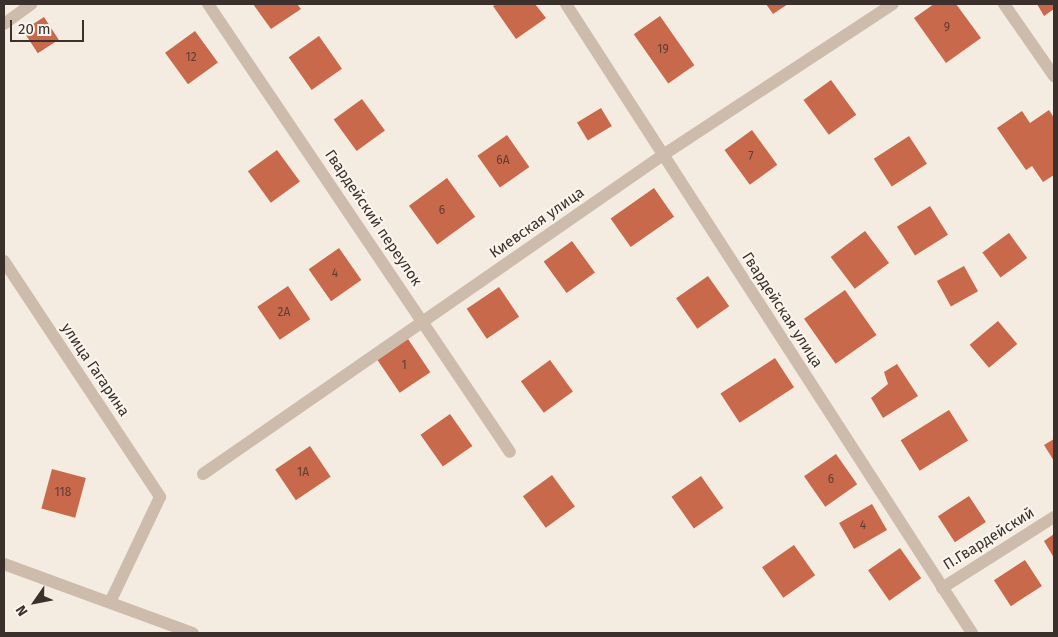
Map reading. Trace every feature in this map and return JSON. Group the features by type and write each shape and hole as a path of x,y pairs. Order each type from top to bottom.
{"street":[{"path":"4,24 32,4"},
{"name":"Гвардейский переулок","path":"208,4 423,320 510,452"},
{"name":"Гвардейская улица","path":"566,4 972,633"},
{"name":"Киевская улица","path":"203,474 663,155 893,4"},
{"path":"1004,4 1054,76"},
{"name":"улица Гагарина","path":"4,261 160,497 111,600"},
{"name":"П.Гвардейский","path":"942,588 1054,517"},
{"path":"4,564 111,600 193,633"}],"building":[{"path":"253,4 297,4 301,9 271,29"},
{"path":"497,4 535,4 546,18 516,39 493,6"},
{"path":"766,4 788,4 773,14"},
{"path":"934,4 956,4 981,38 946,63 914,18"},
{"path":"1037,4 1054,4 1054,9 1044,16"},
{"path":"660,16 694,65 668,84 634,34"},
{"path":"44,17 59,40 38,53 23,31"},
{"path":"195,31 218,63 188,84 165,53"},
{"path":"319,36 342,69 312,90 289,57"},
{"path":"831,80 856,115 829,135 803,100"},
{"path":"362,99 385,131 357,151 334,120"},
{"path":"601,108 612,126 588,140 577,122"},
{"path":"1049,110 1054,118 1054,175 1043,182 1032,166 1026,170 997,128 1022,111 1030,123"},
{"path":"752,130 777,165 750,185 724,150"},
{"path":"507,135 529,167 500,188 478,156"},
{"path":"909,136 927,164 892,187 874,159"},
{"path":"277,150 300,182 271,203 248,171"},
{"path":"447,178 475,217 437,244 409,206"},
{"path":"654,188 674,217 631,247 611,218"},
{"path":"930,206 948,235 915,256 897,227"},
{"path":"865,231 889,263 855,289 831,257"},
{"path":"1009,233 1027,258 1001,277 982,252"},
{"path":"572,241 595,273 567,293 544,262"},
{"path":"339,248 361,280 331,301 309,269"},
{"path":"964,266 978,291 951,306 937,281"},
{"path":"708,276 729,306 697,329 676,298"},
{"path":"288,286 310,319 280,340 257,307"},
{"path":"499,287 519,317 487,339 467,309"},
{"path":"845,290 877,335 836,364 804,319"},
{"path":"998,321 1017,344 989,368 970,345"},
{"path":"408,339 430,372 400,393 377,360"},
{"path":"775,358 794,387 740,423 720,393"},
{"path":"550,360 573,392 544,413 521,381"},
{"path":"897,364 918,396 883,418 871,398 888,384 884,372"},
{"path":"949,410 968,441 920,471 901,440"},
{"path":"450,414 472,446 443,467 421,435"},
{"path":"1054,439 1054,461 1044,445"},
{"path":"310,446 331,477 296,500 275,469"},
{"path":"836,454 857,484 825,507 804,476"},
{"path":"52,469 86,478 75,518 41,509"},
{"path":"552,475 575,507 546,528 523,496"},
{"path":"701,476 723,508 694,529 672,497"},
{"path":"969,496 986,522 955,542 938,516"},
{"path":"872,504 887,530 854,549 839,523"},
{"path":"1054,534 1054,558 1044,541"},
{"path":"794,545 815,575 783,598 762,567"},
{"path":"900,548 921,578 889,601 868,570"},
{"path":"1025,560 1042,586 1011,606 994,580"}]}
